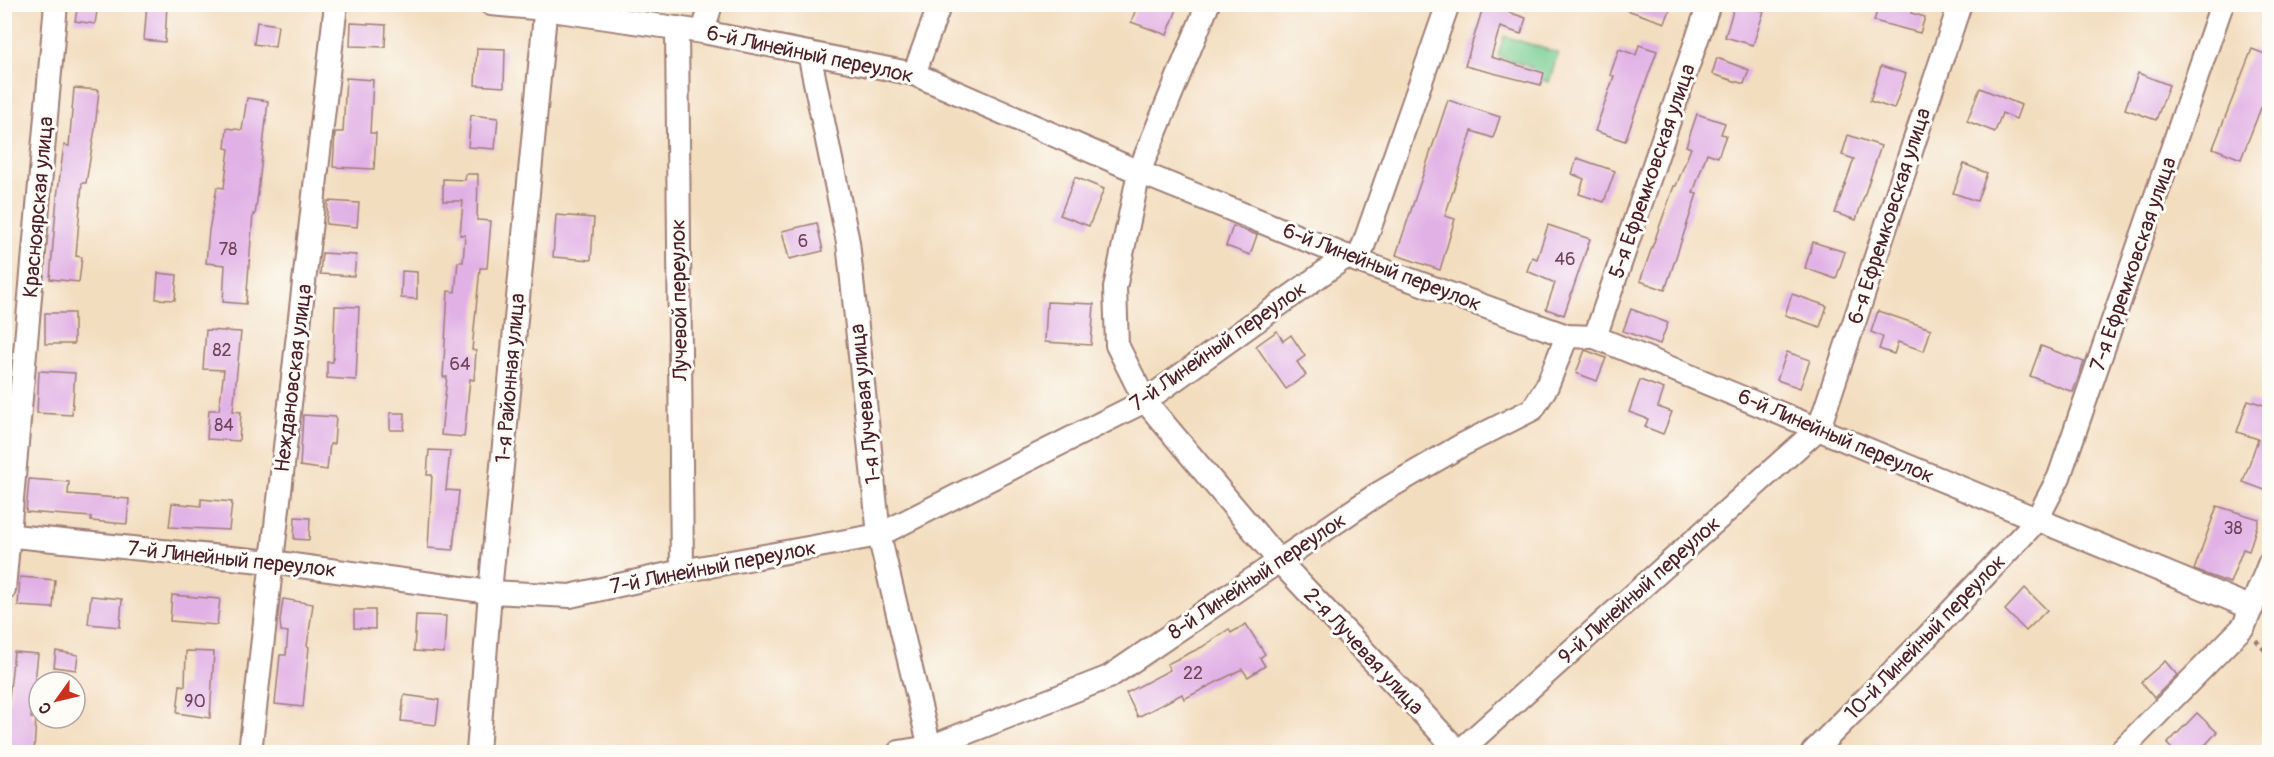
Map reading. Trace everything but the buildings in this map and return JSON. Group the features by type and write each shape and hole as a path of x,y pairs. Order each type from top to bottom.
{"street":[{"name":"Красноярская улица","path":"4,589 56,4"},
{"name":"Неждановская улица","path":"250,753 336,4"},
{"name":"6-й Линейный переулок","path":"491,4 545,7 703,32 914,74 1139,172 1353,259 1567,336 1595,337 1819,428 2036,521 2248,617"},
{"path":"703,32 711,4"},
{"path":"914,74 940,4"},
{"name":"2-я Лучевая улица","path":"1208,4 1139,172 1115,288 1117,345 1145,401 1280,562 1459,753"},
{"path":"1353,259 1448,4"},
{"name":"5-я Ефремковская улица","path":"1595,337 1709,4"},
{"name":"6-я Ефремковская улица","path":"1819,428 1960,4"},
{"name":"7-я Ефремковская улица","path":"2036,521 2059,477 2222,4"},
{"name":"1-я Районная улица","path":"478,753 490,592 545,7"},
{"name":"Лучевой переулок","path":"677,28 682,571"},
{"name":"1-я Лучевая улица","path":"809,53 848,242 879,535 931,750"},
{"name":"7-й Линейный переулок","path":"7,535 272,562 490,592 570,596 682,571 879,535 1145,401 1353,259"},
{"name":"8-й Линейный переулок","path":"899,753 931,750 1109,676 1376,495 1462,445 1533,409 1547,386 1567,336"},
{"name":"9-й Линейный переулок","path":"1459,753 1819,428"},
{"name":"10-й Линейный переулок","path":"1813,753 1928,637 2036,521"},
{"path":"2120,753 2248,617 2270,562"}],"green space":[{"path":"1504,36 1558,53 1549,82 1529,76 1531,67 1498,56"}]}
